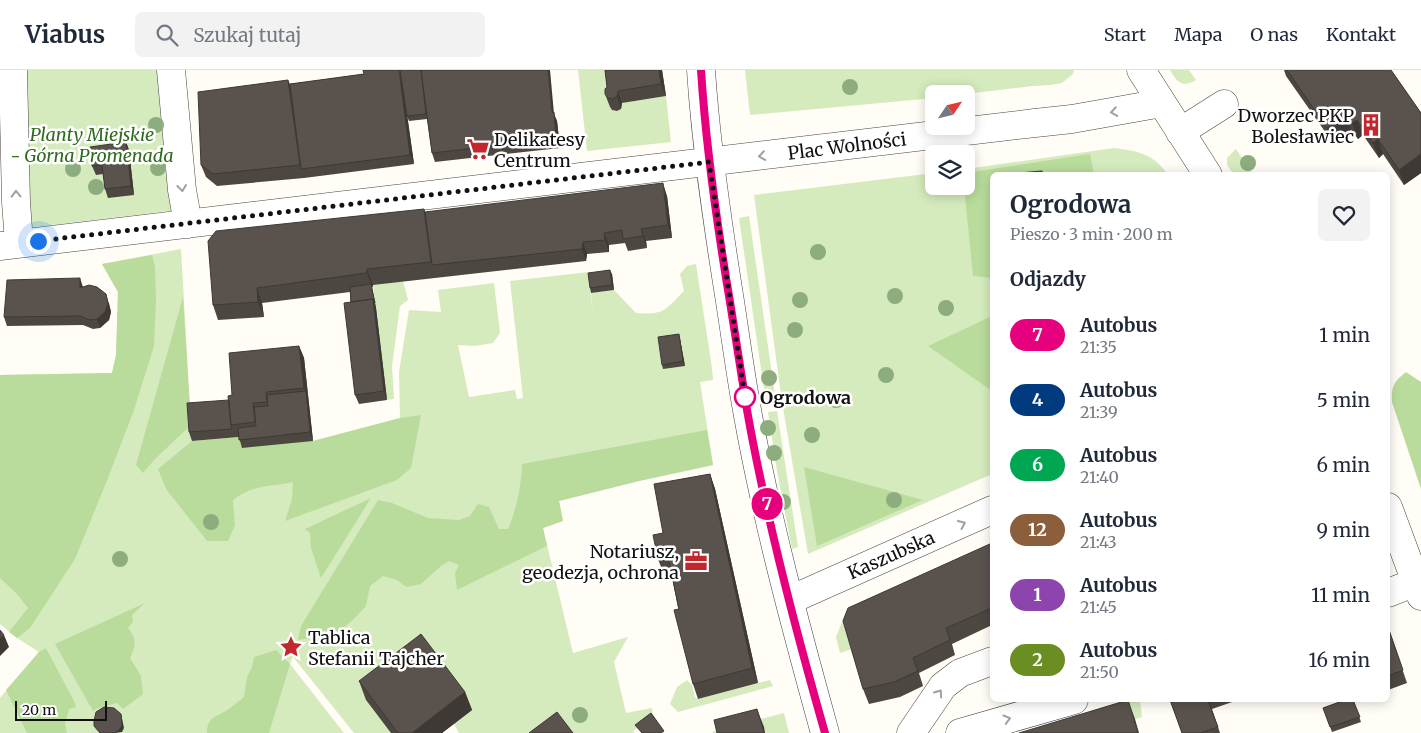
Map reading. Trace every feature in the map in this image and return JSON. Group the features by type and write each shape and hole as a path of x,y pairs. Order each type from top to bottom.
{"street":[{"path":"10,244 16,202 13,70"},
{"path":"170,70 182,190 188,224"},
{"path":"701,70 709,162 747,411 790,600 825,733"},
{"path":"1141,70 1206,172"},
{"name":"Plac Wolności","path":"10,244 1072,119 1162,103"},
{"path":"1180,132 1224,104"},
{"name":"Kaszubska","path":"790,600 990,511"},
{"path":"1390,518 1393,535 1418,589 1390,593"},
{"path":"912,733 943,686 960,673 990,663"},
{"path":"960,733 1067,702"}],"green space":[{"name":"Planty Miejskie - Górna Promenada","path":"13,70 171,70 185,209 19,229"},
{"path":"578,70 607,70 610,107 612,110 617,111 621,109 622,103 666,96 671,142 587,151"},
{"path":"745,70 1074,70 1073,74 1062,83 1050,85 975,93 975,85 925,85 925,99 750,115"},
{"path":"1170,70 1189,70 1196,80 1183,84 1175,78"},
{"path":"1114,148 1145,155 1157,162 1166,172 990,172 990,475 808,554 782,402 754,195 925,174 925,195 975,195 975,168"},
{"path":"1236,149 1251,172 1232,172 1227,165 1227,158"},
{"path":"1090,154 1093,172 990,172 990,278 973,276 965,195 975,195 975,172"},
{"path":"749,216 775,395 765,396 739,218"},
{"path":"181,249 192,441 243,448 313,441 400,418 399,372 409,310 441,312 438,290 494,283 500,333 493,343 475,346 458,345 469,397 515,390 517,399 523,398 510,281 588,272 593,313 591,293 614,290 636,313 653,313 668,307 684,291 680,274 687,266 696,264 712,368 713,380 700,382 713,465 559,501 563,521 543,528 573,653 628,637 614,662 626,713 652,708 653,718 633,731 634,733 459,733 454,724 391,733 354,733 293,657 290,664 344,733 0,733 0,698 39,652 0,624 0,375 112,373 116,355 118,292 102,264"},
{"path":"152,255 155,267 156,300 154,346 134,410 75,559 30,628 17,638 9,632 28,608 17,594 0,578 0,375 112,373 116,355 118,292 102,264"},
{"path":"403,281 408,300 400,306 392,366 394,399 387,400 373,285"},
{"path":"183,297 191,425 143,473 136,465"},
{"path":"990,317 990,390 928,346"},
{"path":"1406,372 1421,382 1421,489 1392,402 1394,385"},
{"path":"777,411 798,547 792,549 768,412"},
{"path":"421,415 411,468 397,480 285,521 292,499 293,482 254,489 233,500 235,525 228,541 207,541 166,489 158,469 192,441 241,437 313,441 400,418"},
{"path":"707,430 713,465 559,501 563,521 543,528 547,546 457,590 455,573 459,565 449,561 421,584 406,587 397,580 383,576 370,586 366,606 336,634 298,640 301,626 378,500 392,503 428,518 459,520 470,516 478,504 489,507 499,529 508,529 518,497 522,464"},
{"path":"804,467 923,500 817,546"},
{"path":"371,498 321,578 311,548 310,533 305,529"},
{"path":"145,603 132,615 133,622 128,628 135,643 130,658 141,676 143,694 123,709 117,703 93,711 55,644"},
{"path":"846,612 852,649 840,653 836,637"},
{"path":"46,648 76,707 69,709 65,725 67,733 27,733 6,690 39,652"},
{"path":"276,650 290,664 269,733 207,733 211,720 244,697 247,677 254,657"},
{"path":"687,680 692,685 695,697 698,699 770,680 773,686 678,712 670,704 677,687"},
{"path":"1122,702 1140,702 1142,717 1108,727 1106,707"},
{"path":"784,713 789,733 712,733 714,731"}],"building":[{"path":"363,70 399,70 410,155 301,169 290,84 364,74"},
{"path":"400,70 421,70 426,114 407,116"},
{"path":"421,70 548,70 556,139 432,153"},
{"path":"605,70 659,70 661,84 618,91 617,96 613,99 608,98 605,94 607,87"},
{"name":"Dworzec PKP Bolesławiec","path":"1287,70 1391,70 1421,113 1421,154 1399,170 1378,139 1373,143 1357,120 1352,123 1346,115 1327,128"},
{"path":"288,80 300,165 213,174 201,165 198,92"},
{"path":"126,142 131,186 105,189 102,165 92,166 90,147"},
{"path":"663,183 668,225 641,229 643,236 623,239 622,230 604,233 605,240 583,242 582,249 432,265 425,212"},
{"path":"424,209 431,262 367,269 367,273 257,288 258,302 213,305 208,241 216,231"},
{"path":"610,270 612,285 590,288 588,273"},
{"path":"80,278 80,288 89,285 97,287 106,294 108,303 105,312 97,319 90,320 80,316 4,317 7,280"},
{"path":"371,284 375,303 373,299 351,302 350,287"},
{"path":"373,299 384,391 355,395 344,303"},
{"path":"679,334 683,361 662,365 658,337"},
{"path":"299,346 304,388 266,392 267,402 253,403 255,422 231,425 228,396 232,395 229,353"},
{"path":"306,391 310,432 239,440 238,428 256,426 254,407 268,406 267,395"},
{"path":"229,400 232,429 189,432 187,403"},
{"path":"710,474 752,668 693,684 674,610 679,609 668,557 658,559 653,535 663,533 654,484"},
{"path":"990,544 990,609 946,628 950,640 913,658 918,671 894,682 863,689 843,621 848,608"},
{"path":"0,630 4,635 0,639"},
{"path":"1390,633 1403,670 1390,675"},
{"path":"421,634 465,692 412,733 398,733 359,681"},
{"path":"1121,702 1129,702 1138,733 1019,733"},
{"path":"1171,702 1208,702 1218,727 1200,733 1182,733"},
{"path":"1340,702 1354,702 1360,717 1330,727 1323,708"},
{"path":"104,707 114,708 121,714 121,728 115,733 100,733 94,726 96,712"},
{"path":"757,709 764,733 717,733 714,720"},
{"path":"557,712 573,733 529,733"},
{"path":"651,713 664,731 661,733 642,733 635,725"}],"bus line":[{"name":"7","path":"701,70 705,128 714,199 747,411 790,600 825,733"}],"place":[{"name":"Dworzec PKP Bolesławiec","path":"1371,125"},
{"name":"Delikatesy Centrum","path":"478,149"},
{"name":"Ogrodowa","path":"745,397"},
{"name":"Notariusz, geodezja, ochrona","path":"696,561"},
{"name":"Tablica Stefanii Tajcher","path":"291,647"}],"route":[{"path":"38,241 709,162 745,397"}]}
